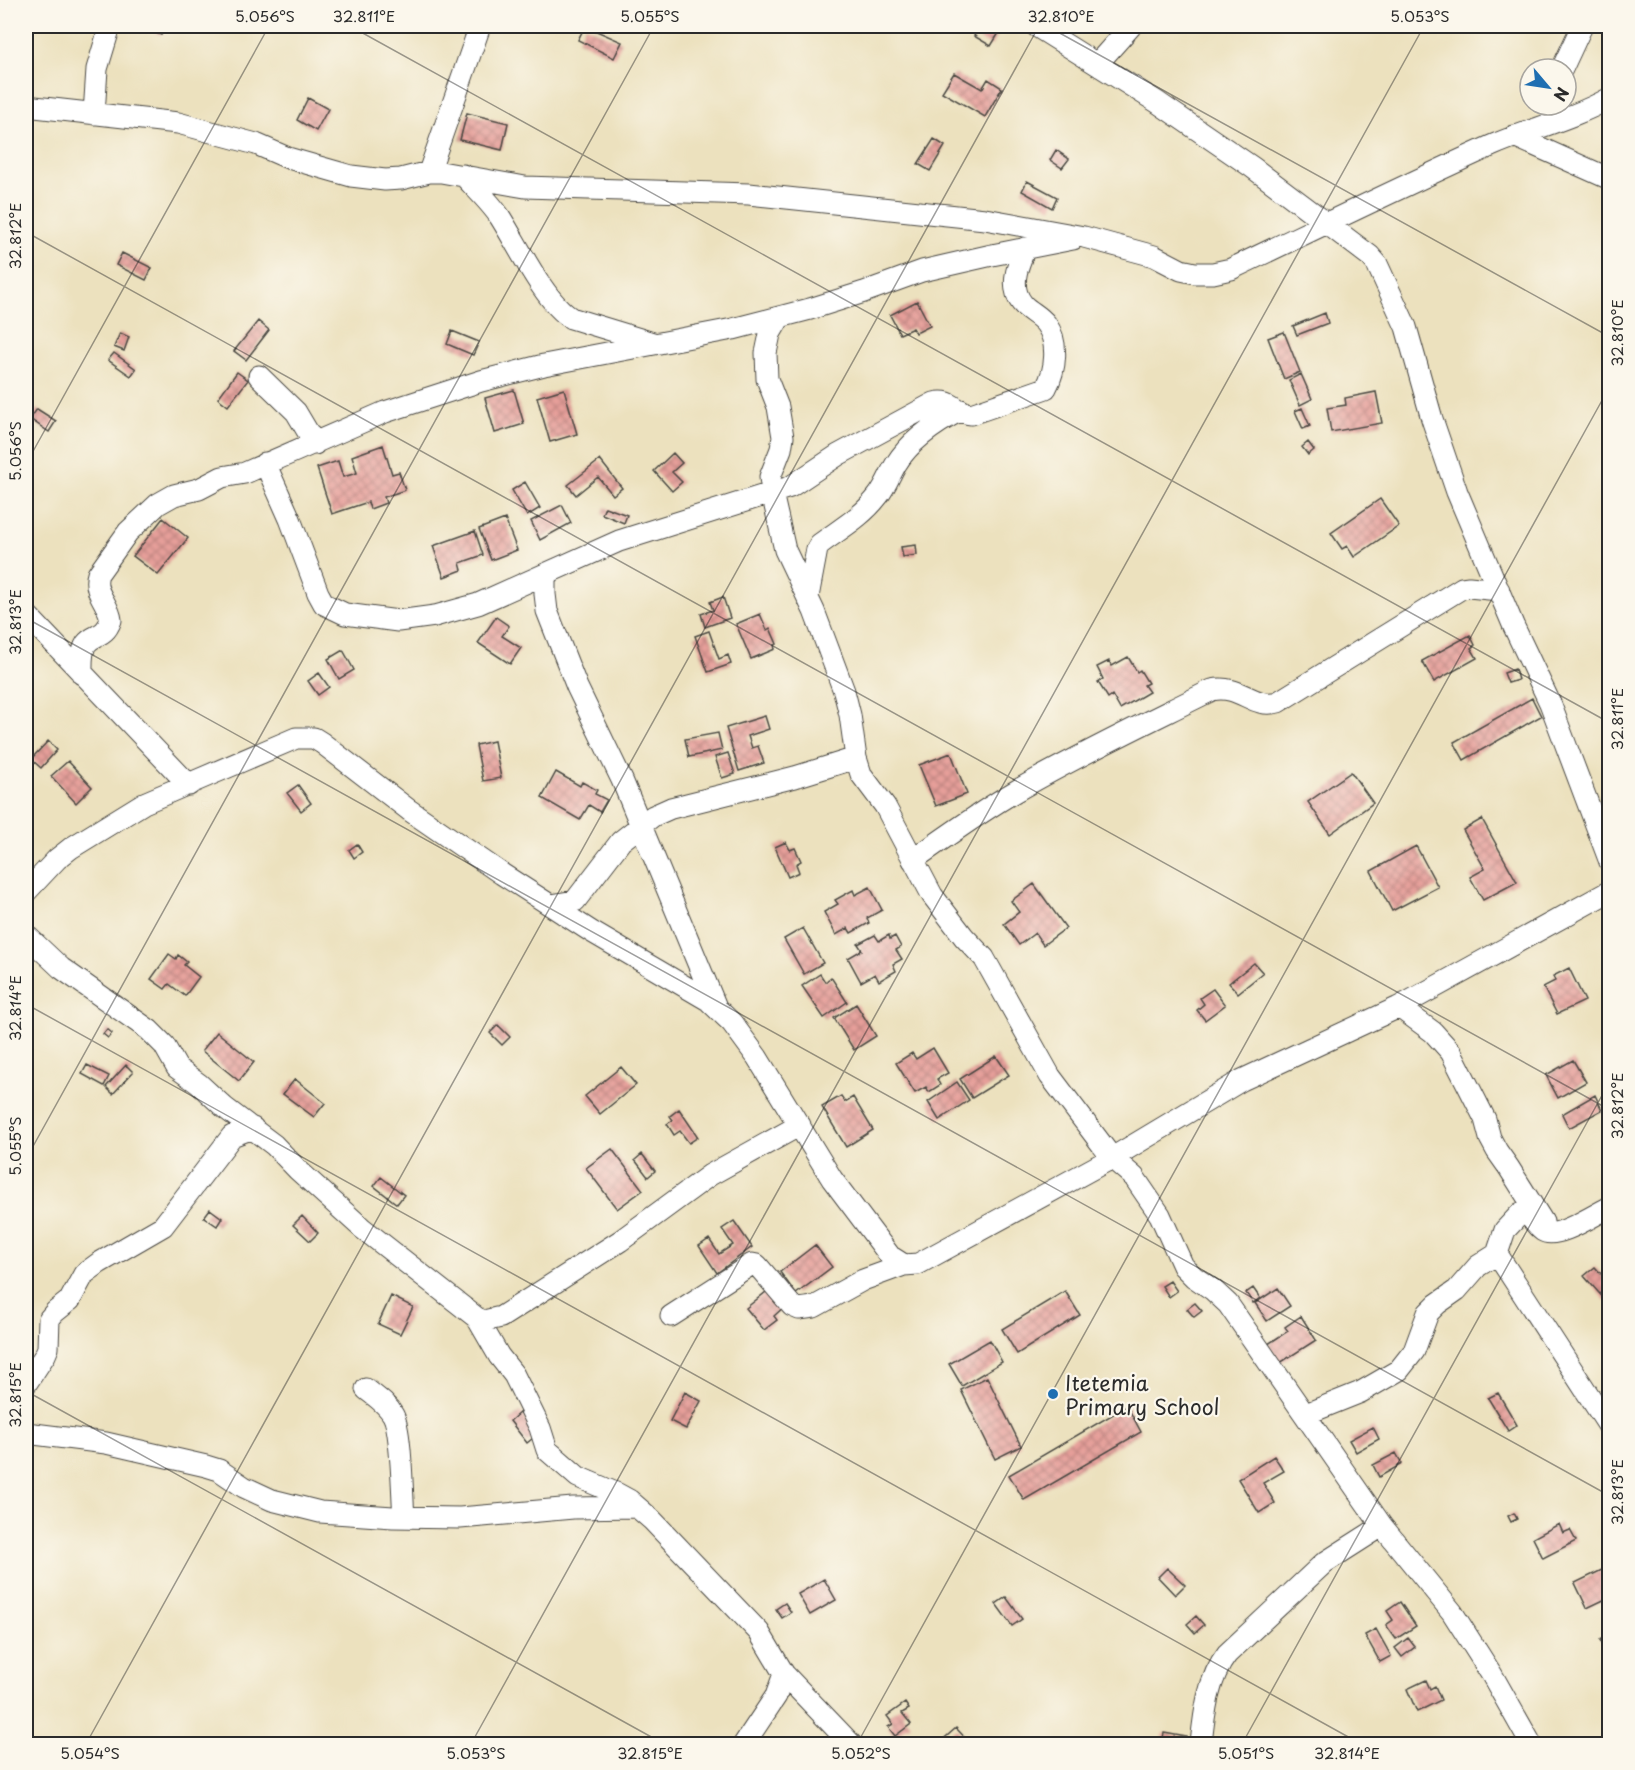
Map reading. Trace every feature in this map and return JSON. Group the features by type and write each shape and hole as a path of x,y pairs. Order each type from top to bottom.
{"street":[{"path":"94,114 97,69 110,26"},
{"path":"429,172 480,26"},
{"path":"1036,26 1252,167 1370,256 1383,275 1407,327 1432,419 1457,492 1550,703 1610,862"},
{"path":"1097,64 1131,26"},
{"path":"1568,57 1582,26"},
{"path":"26,106 178,123 256,144 288,158 351,176 385,180 401,179 429,172 463,175 525,187 749,195 985,219 1084,237 1154,256 1181,270 1213,273 1231,269 1407,184 1523,133 1592,108 1610,98"},
{"path":"1523,133 1536,117"},
{"path":"1523,133 1610,179"},
{"path":"463,175 498,214 548,296 560,311 571,318 656,344"},
{"path":"82,674 86,645 107,630 111,620 95,581 98,574 128,532 158,504 174,495 199,489 222,477 245,473 385,412 481,381 544,365 733,329 864,292 922,271 1084,237"},
{"path":"266,463 324,604 345,614 398,621 435,616 478,604 619,541 790,487 838,455 934,403 948,402 971,414 1046,388 1054,370 1055,355 1051,336 1046,324 1023,305 1017,293 1017,271 1025,248"},
{"path":"780,316 770,334 766,353 767,379 778,407 783,437 781,449 770,477 772,493 784,550 827,641 847,702 856,758 861,774 885,806 933,895 964,937 984,958 1050,1076 1112,1158 1134,1177 1160,1215 1183,1266 1228,1304 1382,1526 1452,1612 1492,1675 1531,1744"},
{"path":"259,376 296,412 315,444"},
{"path":"808,597 817,549 820,544 853,522 866,509 885,486 898,460 924,434 961,410"},
{"path":"545,575 547,611 577,687 622,780 716,1008"},
{"path":"914,860 1015,792 1106,742 1212,690 1230,688 1259,702 1270,704 1278,702 1462,588 1499,590"},
{"path":"26,614 189,785"},
{"path":"26,892 57,859 71,848 144,803 296,738 314,738 409,810 478,858 592,932 700,995 716,1008 732,1023 757,1057 832,1179 890,1256 904,1265"},
{"path":"551,905 575,901 621,841 653,816 671,808 795,777 856,758"},
{"path":"671,1317 752,1264 759,1268 792,1306 799,1309 814,1307 863,1280 904,1265 918,1264 1112,1158 1242,1080 1399,1007 1610,891"},
{"path":"26,935 61,968 159,1038 177,1068 274,1144 298,1170 362,1227 477,1318 484,1321 501,1317 620,1241 710,1174 800,1125"},
{"path":"1399,1007 1433,1032 1451,1052 1485,1119 1497,1152 1550,1234"},
{"path":"26,1384 48,1348 49,1319 70,1300 84,1274 163,1226 232,1136 253,1128"},
{"path":"1306,1414 1361,1392 1399,1370 1414,1351 1428,1313 1457,1290 1478,1266 1497,1254 1505,1230 1521,1213 1527,1213 1540,1229 1550,1234 1561,1233 1610,1207"},
{"path":"1497,1254 1610,1428"},
{"path":"477,1318 499,1356 514,1375 540,1428 547,1450 578,1477 618,1494 637,1507 674,1542 759,1632 784,1674 851,1744"},
{"path":"366,1389 388,1407 395,1417 404,1517"},
{"path":"26,1433 106,1443 206,1466 219,1470 244,1487 272,1500 321,1512 460,1518 573,1508 637,1507"},
{"path":"1201,1744 1216,1669 1227,1654 1324,1563 1382,1526"},
{"path":"744,1744 776,1696 784,1674"}],"building":[{"path":"149,26 166,26 161,35 148,29"},
{"path":"585,26 622,42 614,58 578,40"},
{"path":"980,26 987,30 990,26 1002,28 991,46 974,36"},
{"path":"954,73 982,89 988,79 1002,88 985,117 942,92"},
{"path":"308,98 328,109 316,131 297,120"},
{"path":"467,113 508,123 502,150 460,140"},
{"path":"934,139 945,146 930,171 918,164"},
{"path":"1056,150 1069,159 1062,168 1050,160"},
{"path":"1027,181 1057,197 1052,208 1022,191"},
{"path":"122,253 152,268 146,280 116,265"},
{"path":"917,301 930,326 916,333 913,328 900,334 890,315"},
{"path":"1325,313 1328,323 1297,335 1293,326"},
{"path":"258,321 269,330 246,360 234,351"},
{"path":"452,331 479,342 473,355 447,344"},
{"path":"1284,332 1300,372 1284,379 1268,338"},
{"path":"120,333 129,337 124,351 114,347"},
{"path":"114,353 136,369 131,376 108,360"},
{"path":"237,372 248,380 228,406 218,398"},
{"path":"1301,374 1312,399 1300,405 1289,380"},
{"path":"564,389 577,434 550,442 537,397"},
{"path":"514,390 524,424 495,433 485,398"},
{"path":"1376,392 1382,423 1331,432 1327,408 1346,405 1345,398"},
{"path":"1302,408 1310,426 1303,429 1295,411"},
{"path":"37,409 56,421 49,432 30,419"},
{"path":"1308,442 1314,450 1308,455 1302,447"},
{"path":"383,445 392,474 399,472 405,490 384,497 386,503 370,509 368,502 332,514 317,468 338,461 343,477 357,473 352,456"},
{"path":"673,453 682,463 672,472 682,482 672,491 654,471"},
{"path":"600,460 622,488 613,495 598,477 576,495 568,485"},
{"path":"525,482 540,508 527,516 512,490"},
{"path":"1380,499 1399,526 1354,557 1347,546 1342,549 1331,533"},
{"path":"562,505 571,523 540,540 531,521"},
{"path":"605,507 627,515 624,523 602,514"},
{"path":"163,518 188,538 158,575 133,556"},
{"path":"505,519 517,550 491,560 479,529"},
{"path":"475,531 483,555 460,563 462,570 444,577 433,546"},
{"path":"916,545 917,555 903,557 901,547"},
{"path":"723,597 730,618 705,627 701,614 713,610 710,602"},
{"path":"760,614 777,644 774,645 775,649 751,659 736,624"},
{"path":"496,617 509,626 502,636 521,648 510,664 478,643"},
{"path":"709,631 719,659 728,655 731,664 708,672 695,636"},
{"path":"1470,635 1475,645 1471,648 1477,658 1434,682 1422,661"},
{"path":"343,650 354,670 339,679 328,659"},
{"path":"1128,657 1137,672 1140,670 1148,683 1144,685 1149,692 1120,709 1112,695 1108,698 1098,682 1103,679 1097,667 1109,661 1112,666"},
{"path":"1515,669 1518,680 1508,683 1504,673"},
{"path":"319,673 329,687 318,695 308,681"},
{"path":"1532,698 1541,716 1464,760 1454,742"},
{"path":"765,716 769,729 748,736 752,748 758,746 764,763 739,771 726,728"},
{"path":"718,733 722,750 689,757 685,739"},
{"path":"48,741 57,750 41,768 31,759"},
{"path":"494,741 501,778 483,781 476,745"},
{"path":"728,753 735,774 722,778 715,757"},
{"path":"951,753 967,794 936,806 919,765"},
{"path":"68,761 92,787 76,803 51,776"},
{"path":"556,772 580,786 582,782 597,790 595,794 607,800 600,812 589,805 580,820 542,798"},
{"path":"1351,772 1373,803 1330,834 1308,802"},
{"path":"298,785 311,803 301,811 287,793"},
{"path":"1482,819 1517,882 1483,900 1470,877 1485,869 1463,830"},
{"path":"786,842 790,850 795,848 801,861 796,864 799,872 788,877 775,847"},
{"path":"357,844 362,852 354,858 349,850"},
{"path":"1416,846 1438,887 1392,911 1371,871"},
{"path":"1034,884 1066,928 1043,945 1035,933 1019,945 1004,924 1019,912 1011,901"},
{"path":"870,887 882,910 867,918 869,923 851,933 848,928 836,935 824,912 838,904 835,900 853,890 855,895"},
{"path":"803,928 823,963 804,974 784,939"},
{"path":"875,935 879,941 889,935 890,939 895,936 901,947 896,950 902,959 893,964 896,971 879,981 875,974 861,982 848,958 862,950 858,944"},
{"path":"169,954 176,959 178,955 187,962 184,965 199,977 185,996 169,984 165,989 151,979"},
{"path":"1254,963 1263,973 1238,993 1229,983"},
{"path":"1569,968 1585,1001 1557,1014 1543,987 1555,981 1553,976"},
{"path":"820,974 825,982 831,977 847,1002 824,1018 802,986"},
{"path":"1213,989 1225,1005 1205,1020 1197,1010 1204,1004 1200,998"},
{"path":"856,1004 876,1036 854,1050 834,1018"},
{"path":"498,1025 510,1037 502,1045 490,1033"},
{"path":"107,1029 112,1033 108,1038 103,1034"},
{"path":"217,1032 254,1062 239,1081 202,1051"},
{"path":"933,1048 948,1073 937,1079 940,1085 929,1092 926,1087 915,1093 896,1063 912,1053 916,1059"},
{"path":"996,1056 1009,1075 972,1098 960,1079"},
{"path":"1573,1060 1586,1082 1558,1098 1546,1075"},
{"path":"87,1065 109,1076 104,1086 82,1074"},
{"path":"126,1065 133,1072 113,1094 106,1087"},
{"path":"621,1067 636,1085 600,1114 585,1096"},
{"path":"295,1079 325,1103 314,1117 283,1094"},
{"path":"957,1082 969,1100 939,1120 928,1102"},
{"path":"1595,1095 1602,1110 1569,1128 1562,1114"},
{"path":"841,1096 845,1102 853,1097 873,1130 846,1147 822,1107"},
{"path":"679,1109 698,1137 689,1143 680,1131 674,1135 667,1124 673,1120 670,1116"},
{"path":"612,1149 643,1190 617,1209 586,1168"},
{"path":"642,1154 655,1171 648,1177 635,1160"},
{"path":"381,1177 404,1195 397,1204 374,1186"},
{"path":"210,1209 222,1218 217,1226 204,1217"},
{"path":"302,1216 318,1233 310,1241 293,1225"},
{"path":"734,1221 752,1247 717,1273 699,1246 709,1239 719,1254 733,1245 722,1229"},
{"path":"815,1245 832,1267 796,1294 780,1272"},
{"path":"1595,1267 1610,1284 1610,1298 1606,1301 1584,1276"},
{"path":"1170,1281 1177,1291 1169,1297 1162,1286"},
{"path":"771,1288 785,1306 774,1316 777,1320 764,1330 746,1308"},
{"path":"1253,1288 1260,1298 1253,1303 1246,1293"},
{"path":"1278,1288 1290,1306 1267,1321 1255,1303"},
{"path":"1065,1291 1080,1315 1017,1354 1002,1329"},
{"path":"391,1296 413,1307 400,1334 378,1324"},
{"path":"1195,1303 1202,1311 1194,1317 1187,1309"},
{"path":"1301,1316 1316,1340 1280,1363 1268,1344 1288,1331 1285,1327"},
{"path":"990,1340 1002,1362 962,1386 949,1364"},
{"path":"987,1377 1021,1446 995,1459 961,1390"},
{"path":"685,1392 701,1401 686,1429 670,1421"},
{"path":"1498,1393 1517,1425 1508,1431 1488,1398"},
{"path":"1127,1406 1141,1432 1024,1500 1009,1475"},
{"path":"520,1412 538,1434 527,1443 510,1421"},
{"path":"1373,1427 1379,1439 1356,1452 1349,1440"},
{"path":"1396,1453 1402,1464 1379,1477 1373,1465"},
{"path":"1274,1456 1284,1471 1263,1483 1275,1503 1259,1513 1238,1479"},
{"path":"1514,1513 1517,1519 1511,1522 1508,1516"},
{"path":"1559,1524 1563,1533 1570,1530 1576,1541 1543,1558 1533,1538"},
{"path":"1167,1568 1185,1585 1175,1595 1158,1577"},
{"path":"1606,1568 1610,1575 1610,1597 1587,1608 1575,1583"},
{"path":"824,1579 836,1600 810,1615 798,1594"},
{"path":"1006,1597 1022,1619 1012,1626 996,1604"},
{"path":"1400,1602 1416,1626 1396,1639 1386,1625 1393,1620 1387,1611"},
{"path":"785,1603 791,1612 782,1618 776,1609"},
{"path":"1196,1616 1204,1625 1195,1633 1187,1624"},
{"path":"1376,1629 1391,1656 1380,1662 1365,1635"},
{"path":"1610,1635 1610,1657 1600,1640"},
{"path":"1408,1638 1415,1647 1402,1657 1395,1648"},
{"path":"1426,1680 1430,1689 1435,1686 1441,1700 1417,1712 1407,1689"},
{"path":"905,1703 909,1709 902,1713 911,1724 895,1736 888,1727 893,1724 887,1716"},
{"path":"956,1728 971,1744 938,1744"},
{"path":"1164,1733 1187,1737 1186,1744 1162,1744"}],"place":[{"name":"Itetemia Primary School","path":"1053,1394"}]}
